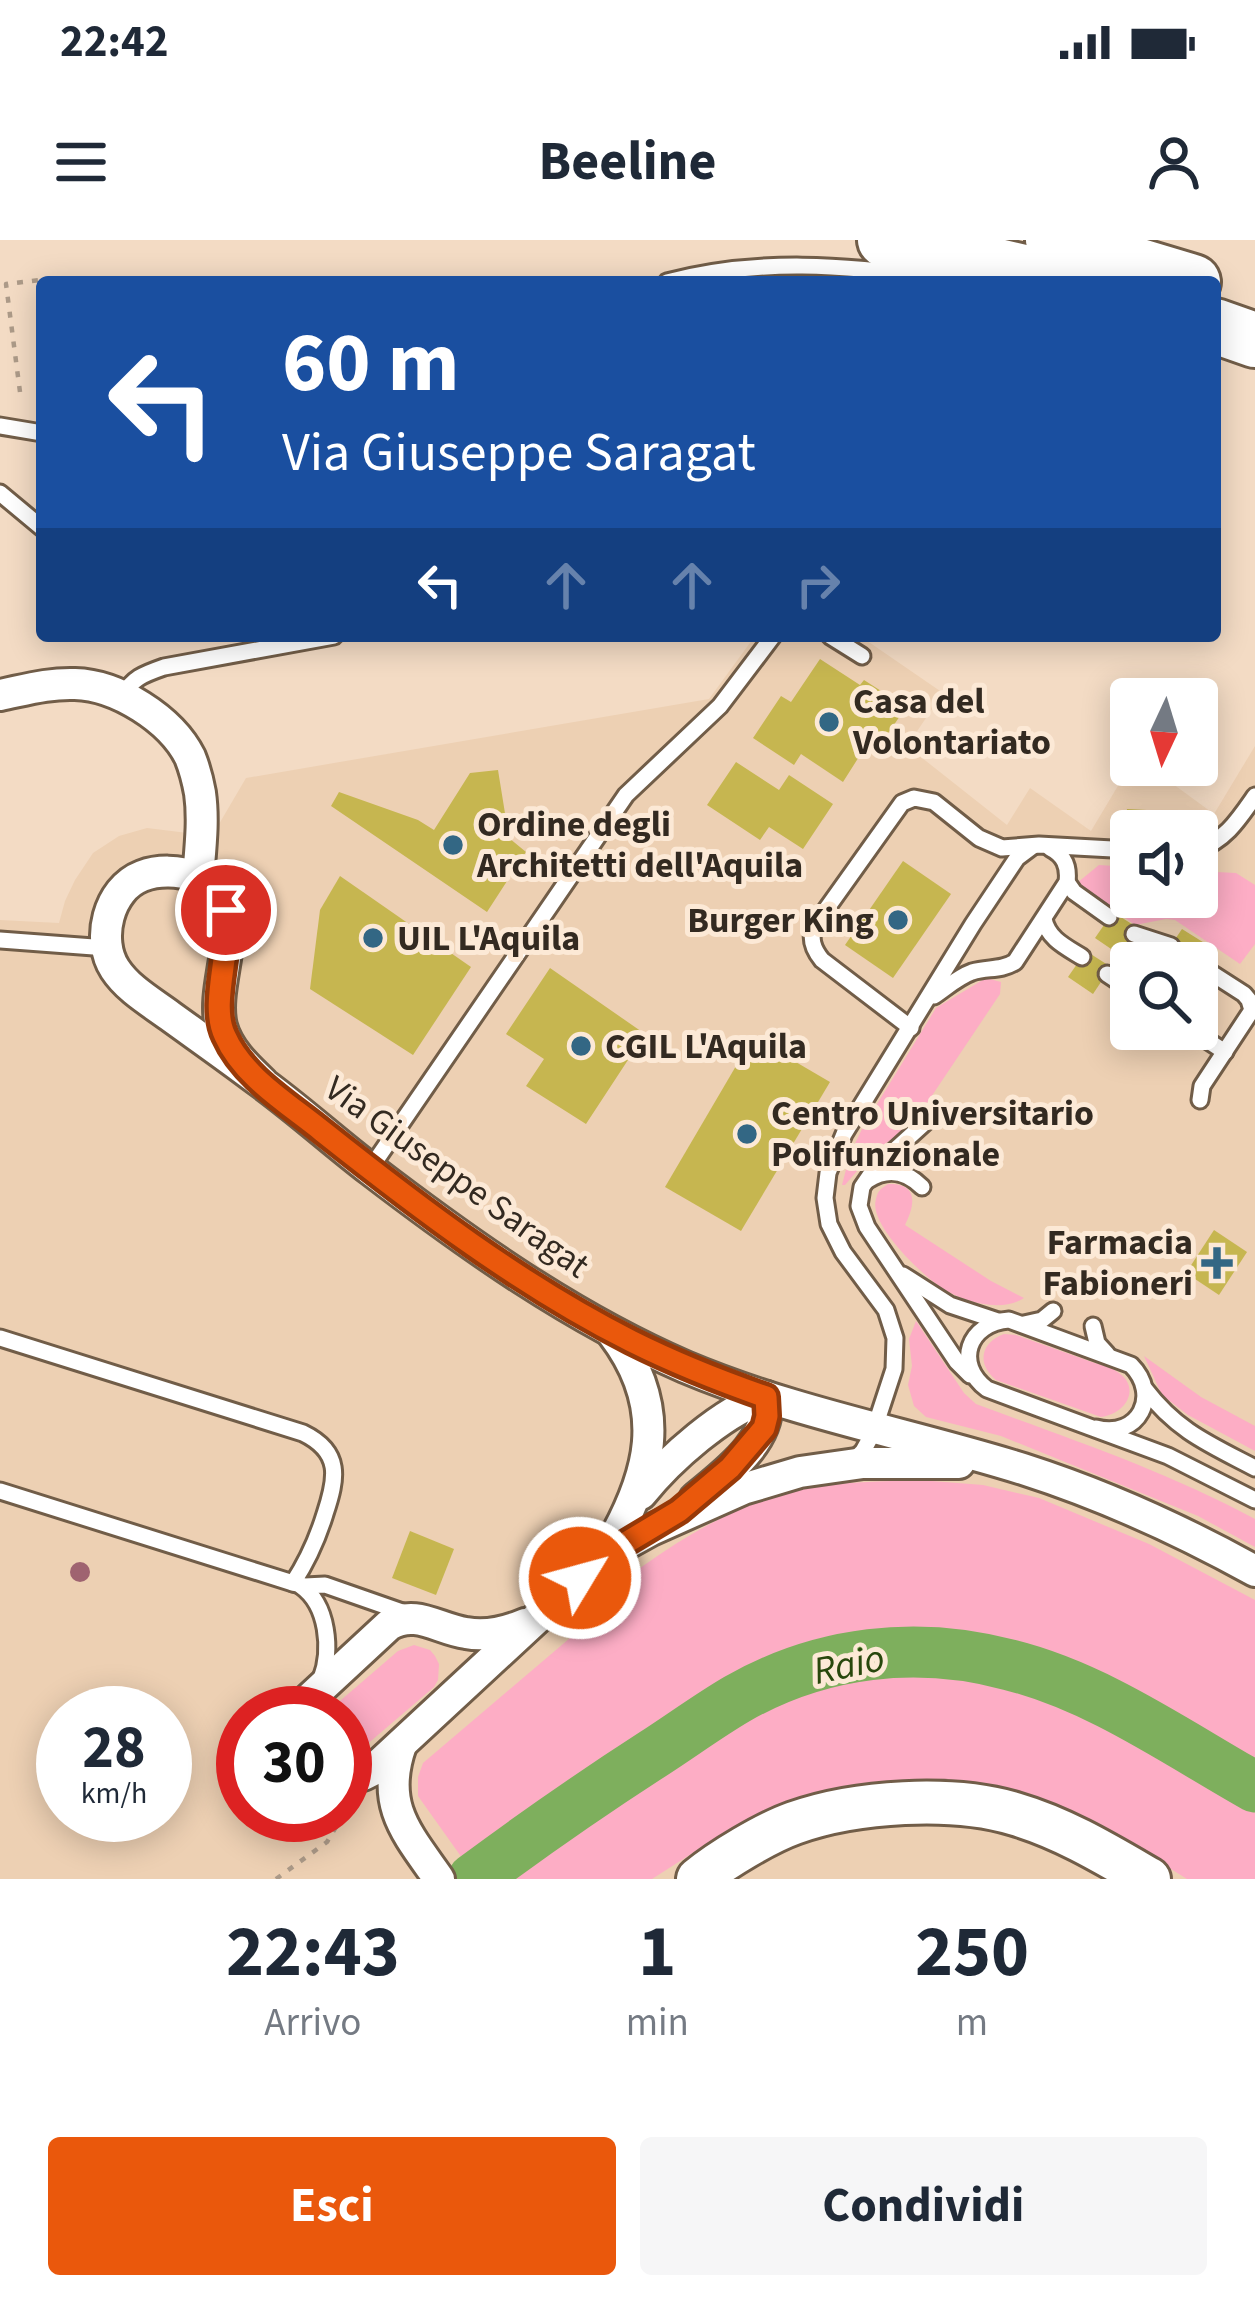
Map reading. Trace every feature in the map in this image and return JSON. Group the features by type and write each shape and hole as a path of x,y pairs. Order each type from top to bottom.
{"highway":[{"path":"885,240 1041,276"},
{"path":"1053,240 1173,276"},
{"path":"1221,291 1255,303"},
{"path":"1221,328 1255,340"}],"main road":[{"path":"698,1879 792,1823 862,1808 933,1802 1012,1813 1081,1839 1149,1879"}],"street":[{"path":"0,695 46,686 98,687 170,728 190,758 200,795 198,878 172,872 136,878 112,907 107,948"},
{"name":"Via Giuseppe Saragat","path":"198,878 220,897 228,923 221,1028 232,1049 263,1084"},
{"name":"Via Giuseppe Saragat","path":"107,948 129,986 500,1263 608,1329 690,1369 766,1397 1025,1470 1162,1522 1255,1571"},
{"name":"Via Giuseppe Saragat","path":"608,1329 637,1374 649,1412 641,1519"},
{"name":"Via Giuseppe Saragat","path":"372,1770 641,1519 693,1501 748,1449 766,1422 766,1397"},
{"name":"Via Giuseppe Saragat","path":"641,1519 651,1482 677,1456 735,1412 766,1397"},
{"name":"Via Giuseppe Saragat","path":"641,1519 800,1472 846,1464 933,1462 1025,1470"},
{"path":"326,1686 399,1619 484,1635 531,1622"},
{"path":"433,1624 456,1646 463,1665 457,1695"},
{"path":"401,1745 393,1791 401,1826"},
{"path":"372,1801 401,1826 439,1879"}],"lane":[{"path":"695,276 795,265 919,276"},
{"path":"0,426 36,431"},
{"path":"0,493 36,523"},
{"path":"122,697 139,676 164,668 302,642"},
{"path":"370,1169 626,796 720,706 768,642"},
{"path":"840,642 862,656"},
{"path":"1218,840 1255,796"},
{"path":"910,1028 822,960 812,944 815,925 899,807 921,798 934,802 993,845 1011,849 1110,850"},
{"path":"846,1464 863,1450 875,1428 894,1369 895,1338 886,1310 835,1238 826,1210 826,1184 844,1134 1017,858 1039,846 1056,851 1064,859 1074,892 1109,917"},
{"path":"927,1001 958,979 1015,962 1079,860 1096,850"},
{"path":"1045,919 1053,938 1082,957"},
{"path":"970,931 971,956 988,969"},
{"path":"1134,934 1159,942"},
{"path":"0,940 107,948"},
{"path":"1200,1100 1202,1086 1250,1016 1251,1003 1244,994 1218,977"},
{"path":"1218,1047 1226,1052"},
{"path":"929,1119 881,1160 860,1193 861,1214 958,1362 995,1392 1195,1468 1255,1500"},
{"path":"866,1181 878,1173 892,1172 907,1175 922,1187"},
{"path":"892,1264 935,1297 967,1312 1020,1324 1036,1323 1053,1311"},
{"path":"982,1385 969,1366 970,1348 982,1328 998,1321"},
{"path":"1020,1324 1125,1361 1181,1428 1255,1468"},
{"path":"1093,1326 1100,1347 1109,1356"},
{"path":"0,1338 314,1438 330,1456 335,1475 312,1554 293,1583"},
{"path":"1096,1428 1117,1430 1133,1421 1142,1408 1145,1389"},
{"path":"0,1491 304,1586 313,1596 326,1636 325,1668 317,1686"},
{"path":"312,1554 314,1574 329,1586 433,1624"},
{"path":"293,1583 329,1586"}],"path":[{"path":"20,392 6,284 36,281"},
{"path":"276,1879 327,1842"}],"shaded area":[{"path":"751,642 869,642 943,693 907,746 1007,825 1030,788 1091,831 1118,786 1176,786 1209,810 1110,810 1110,918 1218,918 1216,810 1255,746 1255,1879 0,1879 0,920 59,923 75,880 93,853 119,836 147,828 212,836 246,778 709,699"},
{"path":"1099,865 1110,866 1110,907 1077,883"},
{"path":"1218,872 1236,873 1255,885 1255,944 1240,964 1218,949 1218,942 1208,942 1175,920 1135,925 1125,918 1218,918"},
{"path":"986,978 1001,982 1000,994 917,1118 875,1150 842,1185 863,1127 936,1008"},
{"path":"888,1184 910,1191 911,1210 905,1225 1024,1298 1005,1305 983,1304 961,1298 933,1281 898,1248 880,1222 876,1199"},
{"path":"916,1321 976,1404 1221,1501 1255,1519 1255,1547 1198,1516 1001,1436 926,1417 914,1406 908,1385 909,1339"},
{"path":"1004,1334 1113,1369 1128,1384 1128,1398 1118,1411 1101,1417 996,1380 986,1367 984,1354 990,1342"},
{"path":"1144,1356 1201,1397 1255,1426 1255,1451 1188,1415 1162,1395"},
{"path":"919,1480 983,1485 1039,1498 1149,1544 1255,1600 1255,1879 1187,1879 1064,1810 779,1808 652,1879 477,1879 418,1796 423,1763 590,1621 583,1612 688,1536 746,1507 822,1486"},
{"path":"414,1645 430,1650 439,1664 438,1680 372,1740 372,1686 357,1686 398,1651"}],"building":[{"name":"Casa del Volontariato","path":"820,659 906,707 879,747 869,741 843,782 801,754 794,765 753,738 781,696 791,702"},
{"path":"736,762 779,790 789,775 833,804 803,849 769,827 760,840 707,805"},
{"name":"Ordine degli Architetti dell'Aquila","path":"498,770 509,838 526,852 487,912 331,806 339,792 434,830 470,773"},
{"name":"Burger King","path":"903,861 951,894 893,978 845,945"},
{"name":"UIL L'Aquila","path":"340,876 471,967 413,1055 310,989 320,910"},
{"path":"1110,916 1138,928 1129,942 1110,942 1110,948 1095,938"},
{"path":"1182,929 1203,942 1173,942"},
{"path":"1086,951 1110,966 1093,994 1068,977"},
{"name":"CGIL L'Aquila","path":"550,968 645,1034 586,1124 526,1086 544,1059 506,1034"},
{"name":"Centro Universitario Polifunzionale","path":"753,1037 830,1082 741,1231 665,1187"},
{"name":"Farmacia Fabioneri","path":"1214,1230 1247,1252 1219,1295 1186,1273"},
{"path":"410,1531 454,1549 436,1595 392,1578"}],"waterway":[{"name":"Raio","path":"473,1879 737,1699 802,1670 870,1655 905,1652 975,1657 1043,1675 1136,1718 1255,1787"}],"place":[{"name":"Casa del Volontariato","path":"829,722"},
{"name":"Ordine degli Architetti dell'Aquila","path":"453,845"},
{"name":"Burger King","path":"898,920"},
{"name":"UIL L'Aquila","path":"373,938"},
{"name":"CGIL L'Aquila","path":"581,1046"},
{"name":"Centro Universitario Polifunzionale","path":"747,1134"},
{"name":"Farmacia Fabioneri","path":"1217,1263"}],"route":[{"path":"226,910 221,1028 241,1061 263,1084 463,1238 538,1288 646,1348 766,1397 764,1428 730,1468 693,1501 604,1556 580,1578"}]}
